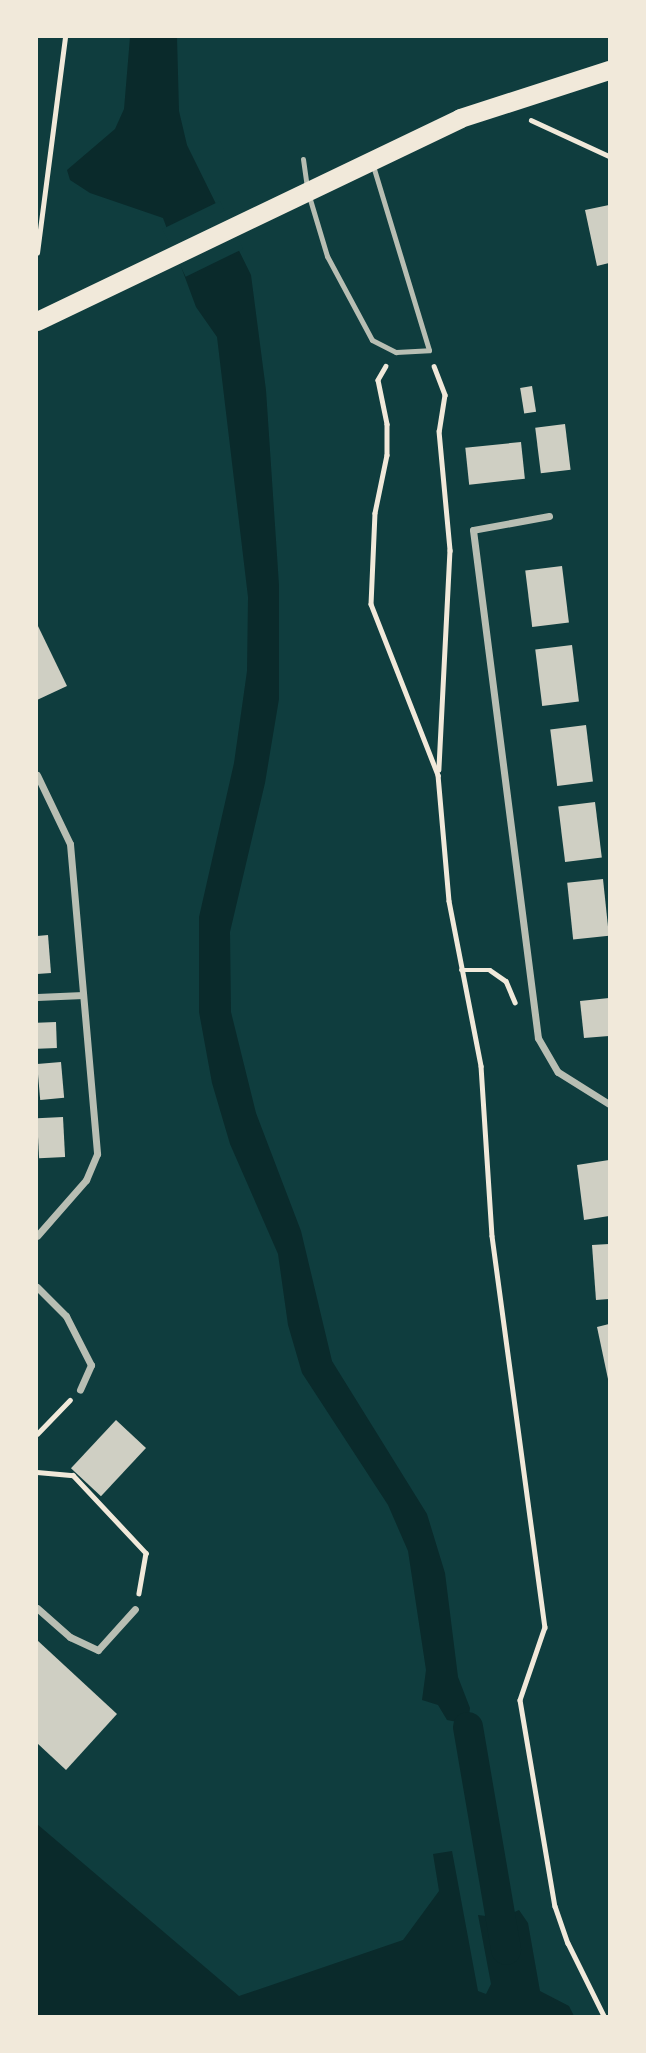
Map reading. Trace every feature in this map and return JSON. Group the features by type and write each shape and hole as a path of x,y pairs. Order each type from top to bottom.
{"highway":[{"path":"37,321 365,161 489,107 609,70"}],"street":[{"path":"549,516 473,530 538,1038 542,1051 558,1072 609,1104"},
{"path":"37,775 70,844 97,1154 86,1180 37,1236"},
{"path":"37,997 83,995"},
{"path":"37,1287 66,1316 91,1365 80,1390"},
{"path":"37,1608 70,1637 98,1650 135,1609"}],"lane":[{"path":"303,159 327,256 372,340 396,352 429,350 365,161"}],"path":[{"path":"37,253 65,37"},
{"path":"529,118 609,156"},
{"path":"429,350 445,395 439,431 450,550 438,775 449,901 481,1066 492,1236 545,1628 520,1700 555,1906 568,1943 604,2016"},
{"path":"396,352 378,380 387,424 387,455 375,513 371,604 438,775"},
{"path":"461,970 490,970 506,981"},
{"path":"37,1434 80,1390"},
{"path":"37,1472 73,1475 146,1553 135,1609"}],"water":[{"path":"130,37 177,37 179,111 187,145 251,275 266,390 279,585 279,699 265,783 230,932 231,1012 256,1113 301,1231 332,1361 427,1514 445,1573 458,1677 470,1708 468,1724 447,1720 438,1705 422,1700 426,1670 408,1551 388,1505 302,1373 288,1325 278,1254 230,1144 212,1083 199,1012 199,917 234,763 247,671 248,597 217,337 196,307 163,218 90,193 70,180 67,170 115,129 124,109"},
{"path":"37,1824 239,1996 403,1940 439,1891 433,1854 452,1851 478,1991 486,1994 491,1984 478,1915 501,1918 519,1910 528,1923 540,1991 569,2006 574,2016 37,2016"}],"pier":[{"path":"220,201 243,249 186,277 162,229"}],"building":[{"path":"609,205 609,263 597,266 585,210"},
{"path":"532,386 536,412 524,414 520,388"},
{"path":"565,424 571,470 541,473 535,428"},
{"path":"521,442 525,479 469,485 465,448"},
{"path":"562,566 569,623 532,627 525,571"},
{"path":"37,624 67,686 37,700"},
{"path":"572,645 579,702 542,706 535,650"},
{"path":"586,725 593,782 557,786 550,729"},
{"path":"595,802 602,858 565,862 558,807"},
{"path":"603,879 609,936 573,939 567,883"},
{"path":"48,935 51,973 37,974 37,936"},
{"path":"609,998 609,1036 584,1038 580,1001"},
{"path":"56,1022 57,1048 38,1049 37,1023"},
{"path":"61,1062 64,1098 40,1100 37,1064"},
{"path":"63,1117 65,1157 39,1158 37,1118"},
{"path":"609,1160 609,1216 584,1220 577,1165"},
{"path":"609,1244 609,1299 596,1300 592,1245"},
{"path":"609,1324 609,1379 608,1379 597,1327"},
{"path":"116,1420 146,1448 101,1496 71,1468"},
{"path":"37,1640 117,1714 66,1770 37,1743"}],"waterway":[{"path":"468,1727 506,1950"}]}
